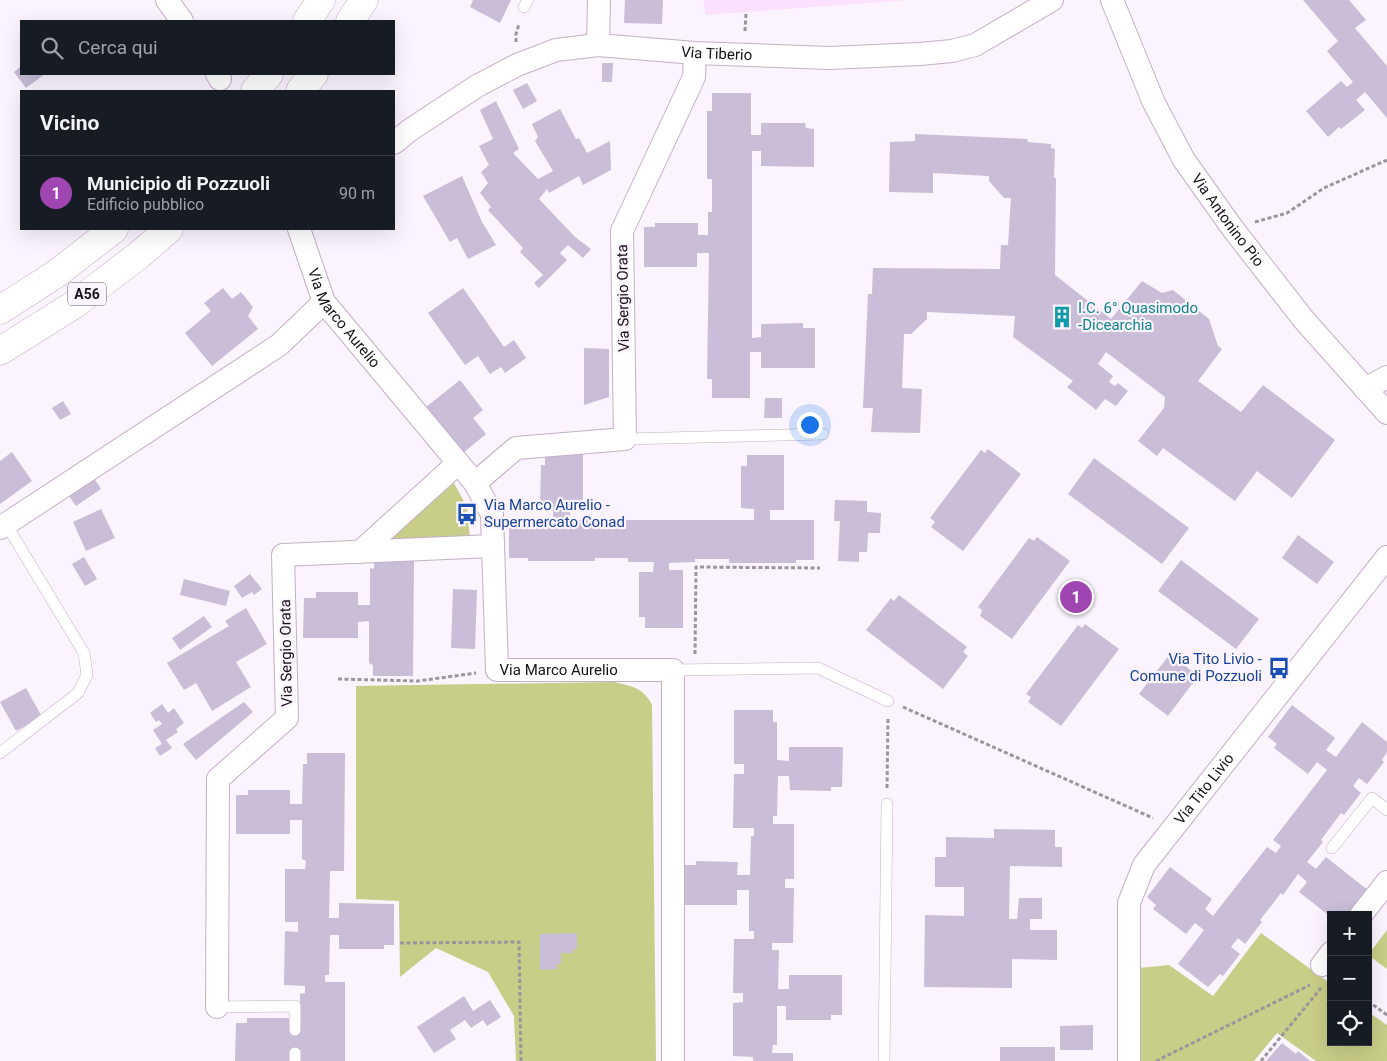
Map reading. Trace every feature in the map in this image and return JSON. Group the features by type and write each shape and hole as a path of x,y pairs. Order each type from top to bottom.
{"highway":[{"path":"308,20 321,0"},
{"path":"351,20 364,0"},
{"path":"256,90 268,75"},
{"path":"301,90 313,75"},
{"name":"A56","path":"0,310 56,274 113,230"},
{"name":"A56","path":"0,351 72,306 139,255 168,230"}],"street":[{"path":"167,0 181,20"},
{"path":"598,45 599,0"},
{"name":"Via Tiberio","path":"395,142 410,130 477,86 517,65 556,50 598,45 695,53 828,58 952,51 975,45 1052,0"},
{"name":"Via Antonino Pio","path":"1112,0 1154,103 1184,160 1233,229 1304,320 1387,413"},
{"name":"Via Sergio Orata","path":"625,439 622,231 694,77 695,53"},
{"name":"Via Marco Aurelio","path":"300,230 324,302 475,483 492,514 497,670 684,669"},
{"path":"3,526 279,345 324,302"},
{"path":"1365,389 1387,377"},
{"path":"475,483 516,448 625,439"},
{"path":"360,552 458,463"},
{"name":"Via Sergio Orata","path":"217,1007 218,779 287,718 283,555 493,546"},
{"name":"Via Tito Livio","path":"1129,1061 1128,904 1144,865 1386,560"},
{"path":"673,1061 684,669"},
{"path":"1364,911 1387,882"}],"lane":[{"path":"625,439 823,434"},
{"path":"0,754 78,693 87,675 84,653 3,526"},
{"path":"684,669 818,668 888,701"},
{"path":"1332,848 1372,798 1387,810"},
{"path":"884,1061 887,804"},
{"path":"217,1007 295,1006 295,1030"}],"path":[{"path":"1233,229 1287,213 1324,188 1387,160"},
{"path":"684,669 696,567 820,568"},
{"path":"338,679 418,681 497,670"},
{"path":"887,804 888,701 1174,827"},
{"path":"400,943 520,942 521,1061"},
{"path":"1156,1061 1322,971"},
{"path":"1261,1061 1322,971"},
{"path":"1372,1004 1387,1015"}],"shaded area":[{"path":"704,0 908,0 705,15"}],"green space":[{"path":"454,483 467,507 470,538 384,542"},
{"path":"614,682 641,691 652,705 656,1061 516,1061 514,1016 488,972 436,948 400,977 399,901 356,899 356,686"},
{"path":"1387,930 1387,969 1372,958 1372,950"},
{"path":"1261,933 1327,981 1327,1046 1372,1046 1372,1015 1387,1025 1387,1061 1316,1061 1277,1033 1254,1061 1140,1061 1139,968 1169,965 1213,996"}],"building":[{"path":"473,0 511,0 500,23 470,7"},
{"path":"625,0 663,0 662,24 624,23"},
{"path":"1303,0 1349,0 1366,20 1355,28 1387,66 1387,118 1365,92 1356,100 1365,110 1341,129 1339,127 1328,137 1306,111 1341,81 1347,87 1353,82 1327,51 1338,41"},
{"path":"602,63 613,63 612,82 602,82"},
{"path":"20,67 20,75 44,75 26,88 14,72"},
{"path":"527,83 537,101 523,109 513,90"},
{"path":"712,93 751,93 751,135 761,135 761,123 805,123 806,128 814,129 814,167 761,166 761,151 752,151 752,338 761,337 761,324 803,323 803,328 815,328 815,368 761,368 761,352 750,352 750,398 712,398 712,379 707,379 709,253 697,253 697,267 644,267 644,227 655,227 655,223 698,223 698,235 708,235 708,212 712,212 712,179 707,179 707,111 712,111"},
{"path":"496,101 519,149 513,153 538,179 553,171 535,141 538,137 532,124 560,109 576,139 579,138 587,153 610,141 611,170 583,185 579,176 549,193 547,189 539,199 575,237 591,249 583,258 568,245 560,253 567,260 539,288 534,283 543,275 520,252 523,248 488,210 491,207 480,193 488,183 481,172 489,165 479,146 493,139 480,110"},
{"name":"I.C. 6° Quasimodo -Dicearchia","path":"915,134 1027,139 1028,142 1051,144 1051,148 1055,149 1054,178 1056,178 1055,275 1111,319 1142,281 1162,293 1173,290 1209,319 1218,346 1222,349 1198,381 1241,412 1263,385 1335,440 1292,498 1257,471 1235,501 1163,448 1157,456 1138,441 1164,408 1165,397 1106,352 1098,364 1113,376 1109,382 1115,386 1118,383 1128,391 1116,406 1105,399 1096,410 1067,387 1073,381 1013,337 1015,316 927,312 927,319 911,334 904,334 902,388 922,389 920,433 871,432 873,408 863,408 868,294 872,294 873,268 1000,269 1001,245 1008,245 1011,198 1004,198 989,181 989,176 933,173 933,193 889,192 890,142 915,141"},
{"path":"462,176 482,222 496,245 468,259 457,238 450,242 423,196"},
{"path":"223,288 232,299 241,292 253,307 248,316 258,329 212,366 185,333 211,311 204,303"},
{"path":"463,288 504,347 514,340 526,358 505,373 501,367 490,374 478,356 465,365 428,313"},
{"path":"584,348 609,349 609,397 584,405"},
{"path":"460,380 483,410 473,418 486,434 463,453 426,407"},
{"path":"765,398 782,398 782,418 764,418"},
{"path":"63,401 71,414 60,420 52,408"},
{"path":"988,449 1021,474 963,551 931,527 935,522 930,518 981,450 985,453"},
{"path":"12,452 32,481 0,504 0,461"},
{"path":"545,453 583,453 583,509 570,509 570,520 754,520 754,509 741,508 741,466 747,466 747,455 784,455 784,510 770,510 770,520 814,520 814,560 796,560 796,563 729,563 729,559 695,559 695,562 669,563 669,570 683,570 683,628 645,628 645,617 639,617 639,572 653,572 654,562 628,562 628,558 595,558 595,561 528,561 528,558 509,558 509,520 553,520 553,509 540,509 541,465 545,465"},
{"path":"1094,458 1189,528 1162,564 1068,494"},
{"path":"92,475 101,489 76,506 66,492"},
{"path":"835,500 867,501 867,512 881,513 880,533 868,533 867,552 859,552 859,562 838,561 840,521 834,521"},
{"path":"101,509 115,538 86,551 73,522"},
{"path":"1298,535 1334,562 1317,584 1282,558"},
{"path":"1037,537 1070,561 1012,639 980,616 982,610 978,607 1029,538 1034,541"},
{"path":"84,557 97,579 85,586 72,564"},
{"path":"374,558 414,559 413,676 373,676 373,665 369,663 369,621 358,622 358,638 303,638 304,598 316,598 316,592 358,592 358,605 370,605 370,568 374,569"},
{"path":"1181,560 1259,619 1236,649 1158,591"},
{"path":"250,574 262,589 254,595 252,592 242,598 234,586"},
{"path":"184,579 230,591 226,606 180,595"},
{"path":"453,589 477,590 475,649 451,648"},
{"path":"899,595 967,647 963,652 968,656 943,689 866,630 891,598 894,601"},
{"path":"246,608 267,644 236,662 251,687 212,711 196,683 184,690 167,663 229,626 225,621"},
{"path":"204,616 212,627 180,650 172,638"},
{"path":"1085,624 1119,649 1061,726 1028,702 1031,697 1026,694 1078,625 1082,628"},
{"path":"1170,654 1198,676 1168,716 1139,694"},
{"path":"26,688 42,717 16,731 0,702"},
{"path":"244,702 253,712 196,760 183,744"},
{"path":"162,704 168,713 174,708 184,723 176,729 178,732 166,740 172,748 160,756 155,748 162,744 153,730 162,724 159,720 156,722 150,713"},
{"path":"1292,705 1335,738 1326,750 1336,757 1362,722 1387,742 1387,752 1382,760 1384,762 1367,784 1359,778 1353,786 1361,793 1344,815 1341,813 1321,840 1323,842 1307,862 1316,869 1326,857 1369,891 1353,911 1327,911 1327,914 1299,892 1307,882 1298,874 1283,895 1281,893 1260,920 1262,922 1245,944 1238,938 1231,947 1240,954 1223,976 1220,974 1208,987 1178,964 1204,930 1195,923 1186,934 1153,909 1156,905 1147,897 1170,867 1212,899 1205,909 1213,916 1267,847 1276,853 1281,846 1273,840 1327,770 1317,762 1308,774 1274,748 1277,744 1268,737"},
{"path":"734,710 773,710 773,722 777,722 777,760 789,761 789,747 843,747 842,787 831,787 831,791 790,790 789,776 778,776 777,816 773,816 773,824 794,824 794,879 785,879 785,888 794,888 793,943 772,943 772,950 779,950 778,989 789,989 789,975 842,975 842,1015 831,1015 831,1020 786,1020 786,1006 777,1006 777,1045 773,1045 772,1053 793,1053 793,1061 753,1061 753,1057 733,1056 733,1003 743,1002 743,993 733,993 734,939 754,939 754,931 749,931 749,890 737,890 737,905 684,905 684,865 696,865 696,861 738,862 737,875 750,875 751,836 754,836 754,828 733,828 734,774 744,774 744,764 734,764"},
{"path":"307,753 345,753 344,871 330,871 329,918 339,918 339,903 394,904 394,945 384,945 384,949 339,949 339,935 330,935 329,975 325,975 325,982 345,982 345,1061 301,1061 301,1050 290,1050 290,1061 235,1061 236,1023 247,1023 247,1018 290,1018 290,1032 300,1032 300,994 305,993 305,986 284,985 285,931 298,932 298,922 285,922 285,869 305,869 306,861 302,859 302,820 290,820 290,834 236,834 236,795 248,795 248,790 290,790 290,804 302,804 303,764 307,764"},
{"path":"994,829 1055,830 1055,847 1062,847 1062,867 1010,866 1009,919 1017,919 1019,898 1042,898 1042,919 1030,919 1030,930 1057,930 1057,960 1012,959 1012,988 924,987 925,915 964,916 964,887 935,887 935,857 946,857 946,837 994,838"},
{"path":"577,933 577,949 573,949 573,953 561,953 561,964 557,964 557,969 540,970 540,934"},
{"path":"464,996 473,1011 490,1000 501,1017 487,1026 483,1020 471,1028 465,1020 450,1030 456,1039 434,1053 417,1027"},
{"path":"1093,1025 1093,1050 1060,1050 1060,1026"},
{"path":"1282,1043 1296,1054 1298,1051 1310,1061 1266,1061"},
{"path":"1000,1047 1055,1047 1055,1061 1000,1061"}],"place":[{"name":"I.C. 6° Quasimodo -Dicearchia","path":"1062,317"},
{"name":"Via Marco Aurelio - Supermercato Conad","path":"467,514"},
{"name":"Municipio di Pozzuoli","path":"1076,597"},
{"name":"Via Tito Livio - Comune di Pozzuoli","path":"1279,668"}]}
